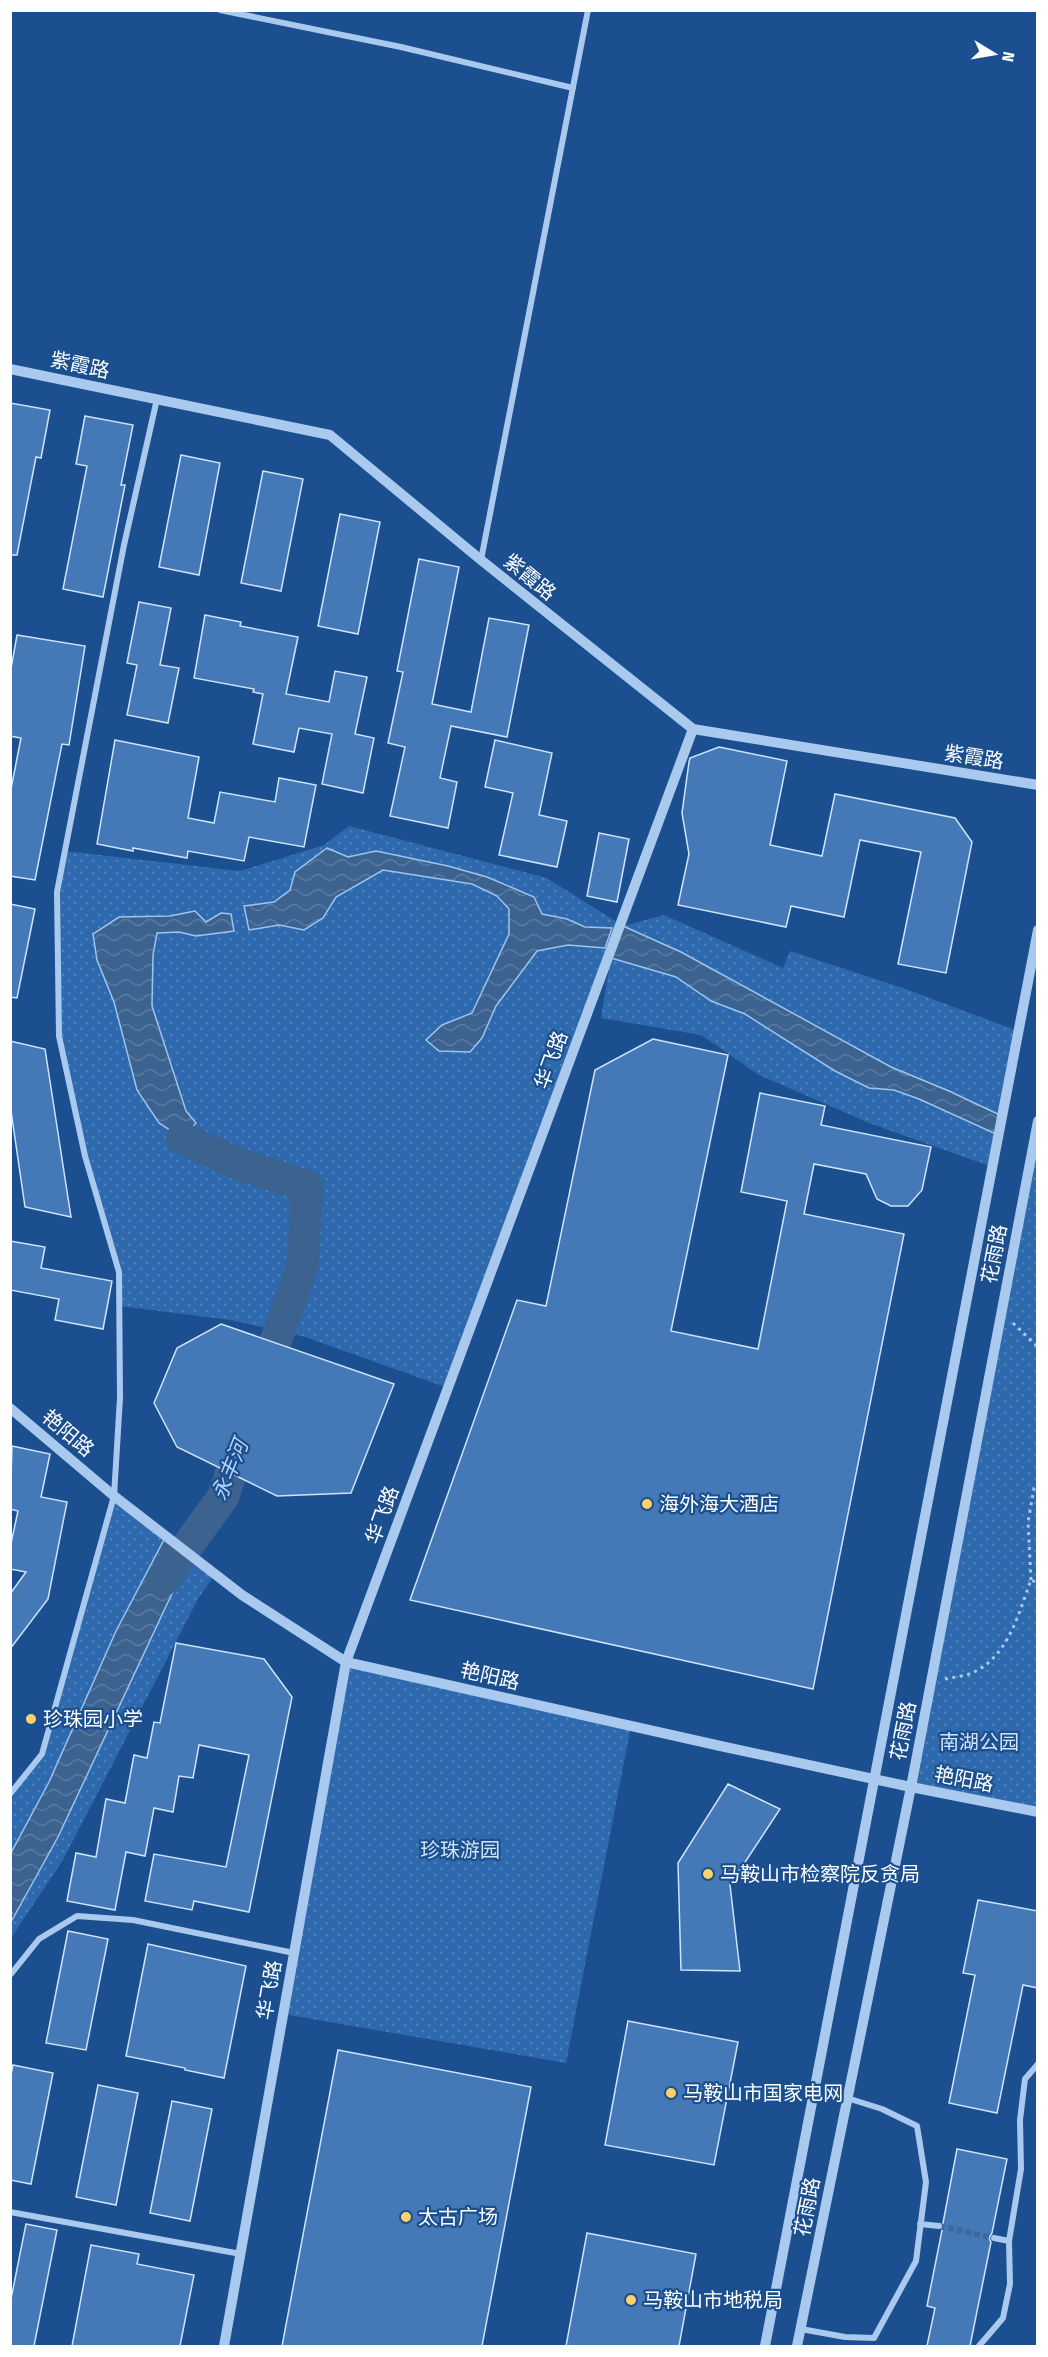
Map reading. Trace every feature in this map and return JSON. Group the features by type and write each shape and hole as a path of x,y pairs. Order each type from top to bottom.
{"street":[{"path":"220,10 401,47 573,88"},
{"path":"481,560 588,10"},
{"name":"紫霞路","path":"10,369 330,435 481,560 693,729 1038,785"},
{"path":"10,1794 42,1754 114,1496 120,1398 119,1272 85,1156 59,1036 57,892 124,545 157,399"},
{"name":"华飞路","path":"224,2346 346,1662 693,729"},
{"path":"765,2346 1038,930"},
{"name":"花雨路","path":"797,2346 911,1787 1038,1121"},
{"name":"艳阳路","path":"10,1408 114,1496 242,1595 346,1662 874,1780 1038,1812"},
{"path":"11,1974 39,1939 77,1916 134,1920 294,1953"},
{"path":"979,2346 1003,2318 1010,2284 1008,2241 1021,2169 1020,2120 1025,2079 1038,2064"},
{"path":"801,2329 845,2337 874,2338 916,2261 926,2182 917,2126 882,2109 848,2098"},
{"path":"10,2212 240,2254"},
{"path":"920,2224 939,2226"},
{"path":"994,2238 1008,2241"}],"path":[{"path":"1001,1311 1038,1347"},
{"path":"931,1683 976,1671 1001,1650 1016,1620 1031,1580 1028,1522 1034,1488 1038,1484"},
{"path":"1031,1580 1038,1583"}],"green space":[{"path":"349,826 547,878 623,926 664,915 783,968 790,951 903,988 1018,1031 992,1167 869,1123 759,1075 701,1035 601,1018 610,963 448,1388 305,1337 231,1320 119,1306 116,1262 79,1130 59,1036 57,892 65,851 240,871 324,845"},
{"name":"南湖公园","path":"1037,1121 1037,1812 911,1787"},
{"path":"114,1496 166,1536 116,1631 49,1782 11,1853 11,1794 42,1754"},
{"path":"190,1555 215,1574 198,1599 63,1860 11,1938 11,1922 58,1837"},
{"name":"珍珠游园","path":"346,1662 631,1726 566,2063 283,2014"}],"water":[{"path":"327,848 348,857 376,851 448,866 487,877 534,897 542,914 567,919 585,927 612,928 605,948 568,945 537,951 496,1006 482,1038 470,1052 439,1051 426,1040 442,1025 472,1013 509,934 509,909 497,896 472,884 383,870 336,897 323,918 304,930 279,925 249,930 244,906 274,902 290,890 295,872"},
{"path":"195,911 206,922 221,913 231,914 234,931 196,936 179,932 157,933 153,955 152,1006 186,1111 196,1123 182,1138 159,1123 137,1090 114,1002 97,960 93,934 119,917 170,916"},
{"path":"623,926 681,952 891,1067 1002,1116 998,1135 919,1099 894,1090 869,1088 835,1071 745,1014 711,1001 676,977 611,958"},
{"path":"166,1536 190,1555 58,1837 11,1922 11,1853 49,1782 116,1631"}],"building":[{"path":"10,403 50,410 41,458 36,457 17,555 10,555"},
{"path":"85,416 133,425 121,485 125,485 103,597 63,589 87,466 76,464"},
{"path":"181,455 220,463 199,575 159,567"},
{"path":"263,471 303,479 281,591 241,583"},
{"path":"340,514 380,522 358,634 318,626"},
{"path":"419,559 459,567 432,704 471,712 489,618 529,625 507,737 451,726 440,778 457,782 448,828 390,816 405,747 388,743 403,672 397,671"},
{"path":"139,602 171,608 160,665 179,668 168,723 127,715 137,665 127,663"},
{"path":"205,615 241,622 240,626 298,637 286,694 329,702 335,671 367,677 355,734 374,738 363,793 322,784 332,734 299,728 294,752 253,744 263,694 253,692 254,689 194,678"},
{"path":"17,635 85,646 69,745 62,744 35,880 10,876 10,794 21,738 10,736 10,674"},
{"path":"115,740 199,757 188,818 214,823 220,792 275,802 279,778 316,785 304,847 249,837 244,861 188,851 187,858 97,844"},
{"path":"495,740 552,753 539,815 567,821 557,867 499,855 513,793 485,787"},
{"path":"719,747 787,761 770,845 822,856 835,794 955,818 972,842 946,973 898,964 921,852 860,840 844,917 791,906 786,927 678,905 689,854 682,813 690,758"},
{"path":"599,833 629,839 617,902 587,896"},
{"path":"10,904 35,909 17,998 10,997"},
{"name":"海外海大酒店","path":"653,1039 728,1055 671,1331 758,1349 787,1201 741,1192 760,1093 825,1106 821,1125 931,1147 922,1190 908,1206 891,1206 877,1199 866,1174 814,1164 804,1214 904,1234 813,1689 410,1600 517,1300 546,1306 595,1070"},
{"path":"10,1041 45,1049 71,1217 25,1207 10,1104"},
{"path":"10,1241 45,1247 41,1268 112,1281 103,1329 55,1320 59,1299 10,1290"},
{"path":"221,1324 394,1384 351,1493 277,1496 177,1447 154,1403 177,1348"},
{"path":"12,1446 50,1454 41,1497 67,1502 48,1599 10,1649 10,1594 26,1572 10,1569 10,1548 18,1511 10,1509"},
{"path":"176,1643 264,1659 292,1697 249,1912 194,1901 192,1910 145,1901 154,1854 226,1867 249,1755 199,1745 193,1778 179,1776 173,1812 154,1808 145,1856 126,1852 115,1910 67,1901 76,1853 96,1857 106,1799 125,1803 134,1755 147,1758 154,1722 160,1723"},
{"name":"马鞍山市检察院反贪局","path":"728,1784 780,1809 730,1885 740,1971 681,1970 678,1863"},
{"path":"978,1900 1038,1911 1038,1988 1023,1985 997,2113 949,2103 975,1975 963,1973"},
{"path":"68,1931 108,1939 86,2050 46,2043"},
{"path":"148,1944 246,1966 224,2078 126,2056"},
{"name":"马鞍山市国家电网","path":"628,2021 738,2042 714,2165 605,2145"},
{"name":"太古广场","path":"338,2050 531,2087 482,2346 282,2346"},
{"path":"13,2065 53,2073 31,2184 10,2180 10,2080"},
{"path":"98,2085 138,2093 116,2205 76,2197"},
{"path":"172,2101 212,2109 190,2221 150,2213"},
{"path":"957,2149 1007,2159 992,2233 989,2238 991,2242 970,2346 927,2346 935,2308 927,2306 944,2227"},
{"path":"26,2224 57,2230 34,2346 10,2346 10,2304"},
{"name":"马鞍山市地税局","path":"587,2233 696,2254 679,2346 566,2346"},
{"path":"91,2245 139,2254 137,2264 194,2275 180,2346 72,2346"}],"waterway":[{"name":"永丰河","path":"182,1138 238,1164 307,1186 303,1265 261,1382"},
{"name":"永丰河","path":"162,1581 223,1497 245,1432"}],"tunnel":[{"path":"939,2226 994,2238"}],"place":[{"name":"海外海大酒店","path":"647,1504"},
{"name":"珍珠园小学","path":"31,1719"},
{"name":"马鞍山市检察院反贪局","path":"708,1874"},
{"name":"马鞍山市国家电网","path":"671,2093"},
{"name":"太古广场","path":"406,2217"},
{"name":"马鞍山市地税局","path":"631,2300"}]}
